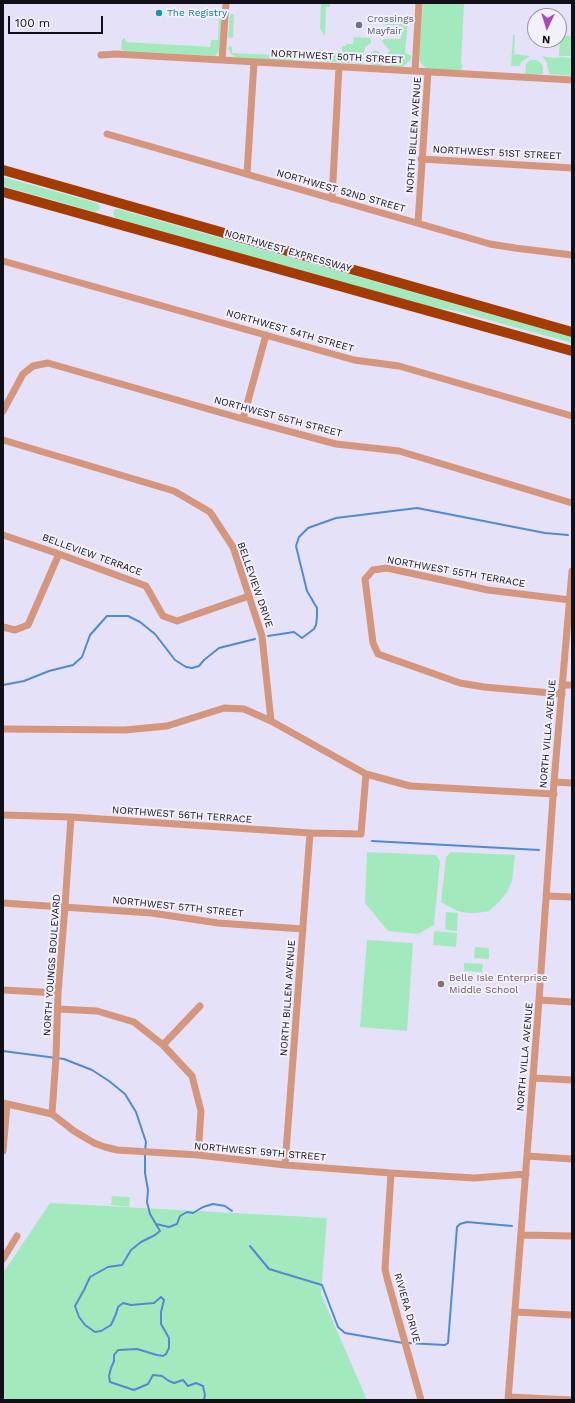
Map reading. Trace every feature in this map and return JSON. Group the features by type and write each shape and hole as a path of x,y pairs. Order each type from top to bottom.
{"highway":[{"name":"NORTHWEST EXPRESSWAY","path":"3,170 572,332"},
{"name":"NORTHWEST EXPRESSWAY","path":"3,192 572,351"}],"street":[{"path":"222,60 226,3"},
{"name":"NORTH BILLEN AVENUE","path":"414,71 419,3"},
{"name":"NORTHWEST 50TH STREET","path":"101,55 339,66 572,80"},
{"path":"247,174 254,62"},
{"path":"332,198 339,66"},
{"name":"NORTH BILLEN AVENUE","path":"418,223 421,159 428,72"},
{"name":"NORTHWEST 52ND STREET","path":"107,134 490,244 572,255"},
{"name":"NORTHWEST 51ST STREET","path":"421,159 572,168"},
{"name":"NORTHWEST 54TH STREET","path":"3,261 354,360 399,366 572,416"},
{"path":"243,419 266,335"},
{"name":"NORTHWEST 55TH STREET","path":"3,411 23,374 33,366 48,363 336,444 399,451 572,503"},
{"name":"BELLEVIEW DRIVE","path":"3,440 174,491 210,512 233,547 262,636 271,721"},
{"name":"BELLEVIEW TERRACE","path":"3,535 146,586 163,616 177,621 249,596"},
{"path":"3,627 15,630 28,625 59,554"},
{"name":"NORTHWEST 55TH TERRACE","path":"562,694 484,687 460,682 378,654 373,643 365,579 373,570 387,568 488,590 570,600"},
{"name":"NORTH VILLA AVENUE","path":"508,1398 522,1235 554,782 572,571"},
{"path":"562,685 572,685"},
{"path":"3,730 125,730 167,726 224,708 244,708 271,721 366,774 410,786 554,794"},
{"name":"NORTHWEST 56TH TERRACE","path":"3,815 310,833 361,834 366,774"},
{"path":"554,782 572,783"},
{"name":"NORTH YOUNGS BOULEVARD","path":"52,1114 57,1051 58,993 71,818"},
{"name":"NORTH BILLEN AVENUE","path":"285,1165 310,833"},
{"path":"546,896 572,897"},
{"name":"NORTHWEST 57TH STREET","path":"3,903 152,913 218,923 303,929"},
{"path":"3,990 58,993"},
{"path":"539,1000 572,1002"},
{"path":"163,1045 200,1006"},
{"path":"58,1009 97,1011 134,1022 163,1045 192,1076 201,1111 198,1156"},
{"path":"533,1078 572,1080"},
{"path":"3,1151 5,1103"},
{"name":"NORTHWEST 59TH STREET","path":"5,1103 52,1114 74,1131 94,1143 111,1149 285,1165 474,1178 526,1174"},
{"path":"527,1156 572,1158"},
{"name":"RIVIERA DRIVE","path":"392,1173 385,1269 422,1400"},
{"path":"522,1235 572,1236"},
{"path":"3,1259 18,1236"},
{"path":"515,1312 572,1315"},
{"path":"508,1398 572,1400"}],"green space":[{"path":"321,3 330,3 330,7 326,7 325,36 320,29"},
{"path":"423,3 464,3 461,64 463,65 461,71 427,69 420,62 419,58"},
{"path":"220,14 222,17 219,51 215,56 125,51 121,49 122,40 124,38 126,42 210,47 211,40 218,40 219,17 213,16"},
{"path":"230,15 234,15 233,37 231,38 228,37"},
{"path":"385,18 408,19 405,53 412,56 410,61 402,67 390,66 388,52 390,51 382,40 401,39 402,26 385,25"},
{"path":"513,35 515,35 514,54 530,56 521,62 520,66 511,66"},
{"path":"567,36 572,36 572,56 559,56 559,48 567,48"},
{"path":"354,37 370,38 371,40 371,43 365,47 362,64 303,60 302,56 306,51 317,52 320,49 324,52 342,53 342,46 346,46 346,44 353,44"},
{"path":"229,46 232,47 232,53 292,56 293,50 296,52 295,59 293,61 237,58 231,54 228,48"},
{"path":"375,50 381,53 382,64 380,66 370,64 371,53"},
{"path":"542,56 572,58 572,76 549,74 547,63"},
{"path":"530,60 536,60 541,63 543,67 543,74 525,74 526,64"},
{"path":"3,177 97,203 100,209 95,212 3,186"},
{"path":"115,209 568,336 572,338 572,343 457,311 432,307 115,218 113,213"},
{"path":"367,852 436,855 440,861 434,925 418,934 388,931 365,903"},
{"path":"451,852 515,855 512,881 507,892 489,911 468,913 457,911 441,902 446,857"},
{"path":"446,912 458,913 457,931 445,930"},
{"path":"434,931 457,933 456,947 433,945"},
{"path":"367,940 413,943 407,1031 360,1027"},
{"path":"475,947 489,948 489,959 474,958"},
{"path":"464,963 483,964 482,972 464,971"},
{"path":"112,1196 130,1197 129,1207 111,1205"},
{"path":"50,1203 327,1218 321,1294 367,1400 3,1400 3,1273"}],"waterway":[{"path":"268,636 294,632 302,638 314,629 316,625 317,608 307,591 296,546 299,537 308,528 336,518 417,508 545,533 568,535"},
{"path":"3,685 24,681 49,671 73,665 82,657 90,635 107,616 128,616 140,622 155,634 175,660 186,667 192,668 199,666 219,648 255,639"},
{"path":"372,841 539,850"},
{"path":"3,1051 64,1059 92,1070 109,1081 125,1094 136,1112 146,1142 145,1150"},
{"path":"145,1154 145,1173 148,1190 147,1202 150,1214 160,1231 141,1242 131,1250 122,1265 108,1267 90,1277 75,1306 79,1317 85,1325 95,1332 101,1331 111,1325 118,1307 123,1303 131,1305 154,1303 161,1297 164,1300 161,1312 161,1324 169,1338 169,1348 166,1354 163,1356 157,1355 137,1349 118,1350 114,1355 114,1361 109,1376 110,1382 134,1390 148,1384 153,1375 162,1376 174,1383 183,1380 188,1386 196,1383 203,1386 205,1395 204,1400"},
{"path":"156,1224 169,1227 177,1224 180,1216 187,1212 193,1213 203,1207 213,1204 225,1206 232,1211"},
{"path":"408,1343 445,1345 448,1343 457,1227 460,1224 467,1222 512,1226"},
{"path":"250,1246 269,1269 322,1285 338,1327 345,1333 403,1343"}],"place":[{"name":"The Registry","path":"159,13"},
{"name":"Crossings Mayfair","path":"359,25"},
{"name":"Belle Isle Enterprise Middle School","path":"441,984"}]}
